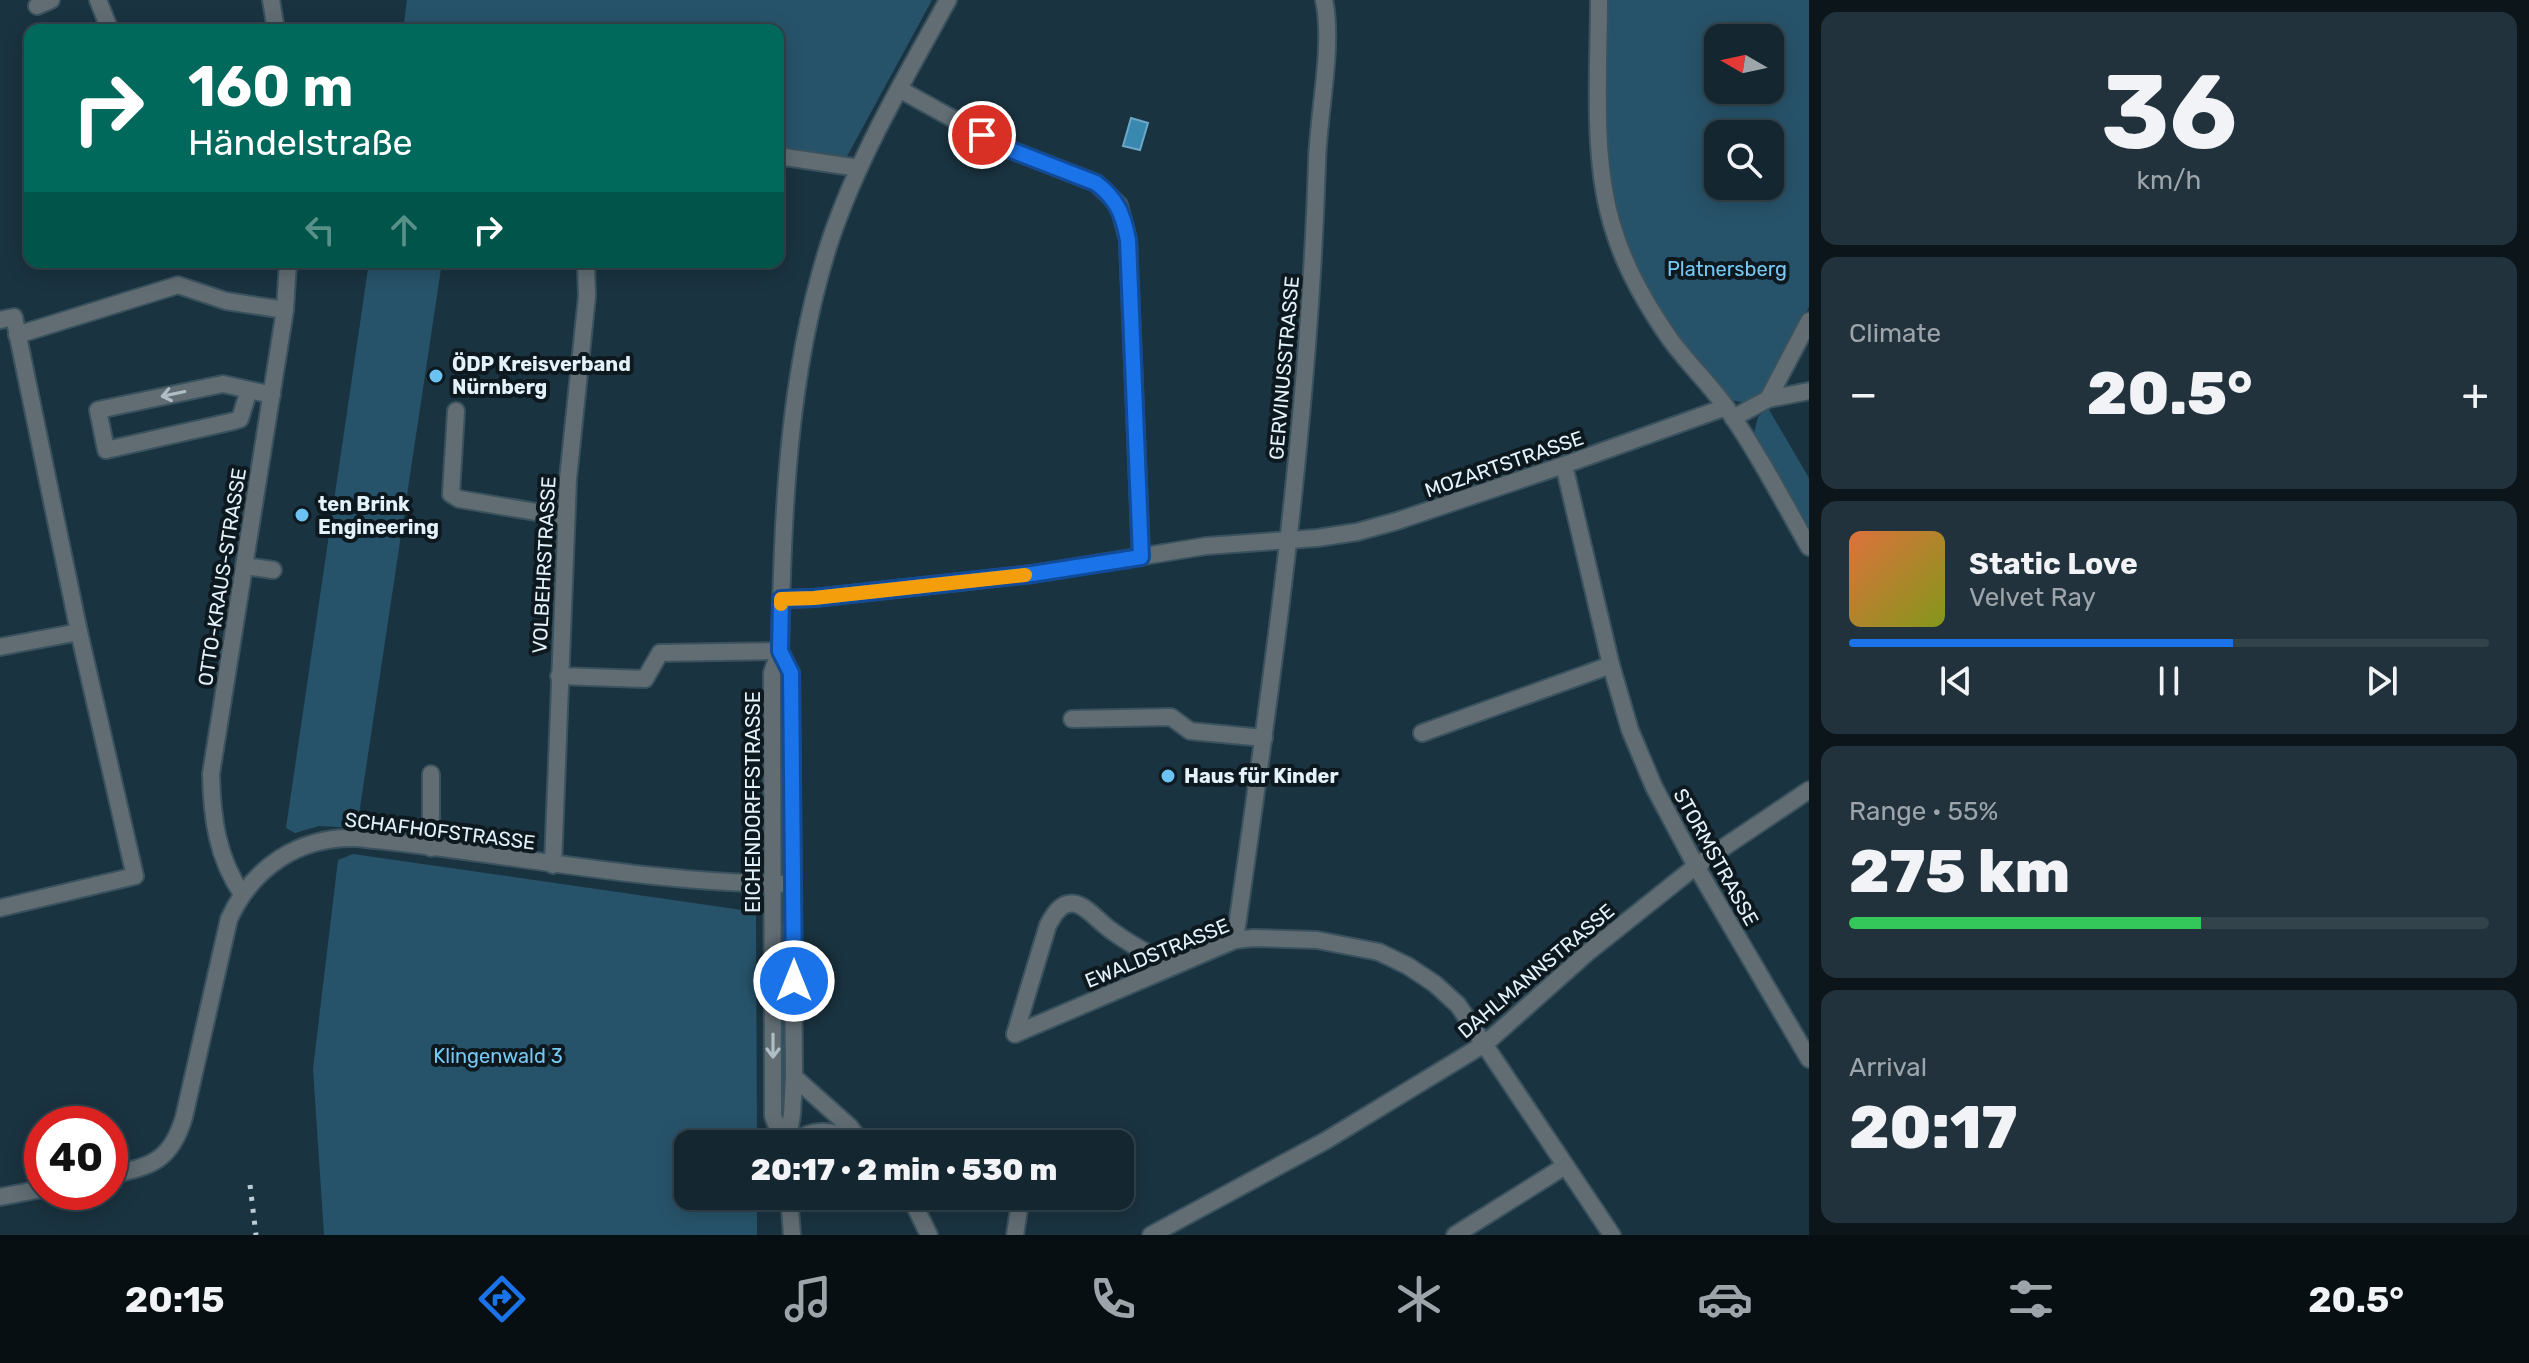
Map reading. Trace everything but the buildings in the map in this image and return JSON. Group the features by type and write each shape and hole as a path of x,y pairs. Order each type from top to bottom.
{"street":[{"path":"98,0 108,24"},
{"path":"271,0 275,24"},
{"name":"EICHENDORFFSTRASSE","path":"780,1130 773,1116 772,673 780,651 787,475 805,336 831,239 859,168 948,0"},
{"name":"GERVINUSSTRASSE","path":"1235,940 1289,540 1314,258 1318,135 1328,20 1324,0"},
{"path":"1599,0 1603,185 1613,229 1627,266 1671,340 1729,412 1809,547"},
{"path":"899,89 1006,148 1096,183 1119,205 1128,240 1141,557"},
{"path":"784,157 859,168"},
{"name":"OTTO-KRAUS-STRASSE","path":"242,894 224,861 217,840 211,774 285,310 288,268"},
{"name":"VOLBEHRSTRASSE","path":"553,865 566,517 587,296 586,268"},
{"path":"17,335 178,285 226,301 285,310"},
{"path":"0,320 14,317 79,632 135,876 0,908"},
{"path":"1768,399 1809,321"},
{"path":"249,390 240,419 106,450 98,410 223,384 272,395"},
{"name":"MOZARTSTRASSE","path":"781,599 1032,574 1206,546 1357,532 1768,399 1809,391"},
{"path":"456,411 451,494 459,499 566,517"},
{"name":"STORMSTRASSE","path":"1564,465 1611,665 1630,730 1654,787 1696,866 1809,1059"},
{"path":"245,566 273,570"},
{"path":"0,647 79,632"},
{"path":"559,676 645,679 660,653 780,651"},
{"name":"EICHENDORFFSTRASSE","path":"780,651 791,673 794,1077 788,1130"},
{"path":"1422,733 1611,665"},
{"path":"1072,719 1171,717 1190,731 1264,738"},
{"path":"431,774 431,848"},
{"name":"DAHLMANNSTRASSE","path":"1151,1235 1325,1141 1486,1043 1587,953 1696,866 1809,790"},
{"name":"SCHAFHOFSTRASSE","path":"128,1170 158,1161 179,1134 224,933 242,894 262,871 301,847 324,840 357,838 553,865 698,880 793,884"},
{"name":"EWALDSTRASSE","path":"1173,966 1112,932 1074,903 1066,905 1057,910 1048,925 1015,1034 1235,940 1278,937 1317,940 1379,952 1435,984 1458,1005 1612,1235"},
{"path":"794,1077 852,1130"},
{"path":"1455,1235 1565,1166"},
{"path":"0,1197 24,1192"},
{"path":"790,1210 792,1235"},
{"path":"912,1210 919,1217"},
{"path":"916,1210 929,1235"},
{"path":"1015,1235 1019,1210"}],"green space":[{"path":"407,0 932,0 845,160 784,151 784,24 404,24"},
{"name":"Platnersberg","path":"1606,0 1809,0 1809,307 1761,394 1745,403 1727,399 1668,329 1626,250 1607,173"},
{"path":"368,268 441,268 357,828 319,826 295,833 286,828"},
{"path":"1768,408 1809,478 1809,530 1754,433 1758,417"},
{"path":"782,672 785,674 785,845 781,845"},
{"name":"Klingenwald 3","path":"353,854 756,912 757,1130 674,1130 674,1210 757,1210 757,1235 324,1235 313,1069 338,860"},
{"path":"781,924 785,924 785,1117 782,1115"}],"shaded area":[{"path":"1131,118 1148,123 1140,150 1123,146"}],"railway":[{"path":"250,1185 256,1235"}],"slow traffic":[{"path":"781,604 781,599 1025,575"}],"place":[{"name":"ÖDP Kreisverband Nürnberg","path":"436,376"},
{"name":"ten Brink Engineering","path":"302,515"},
{"name":"Haus für Kinder","path":"1168,776"}],"route":[{"path":"794,981 791,673 780,651 781,599 1032,574 1141,557 1128,240 1119,205 1096,183 1006,148 982,135"}]}
